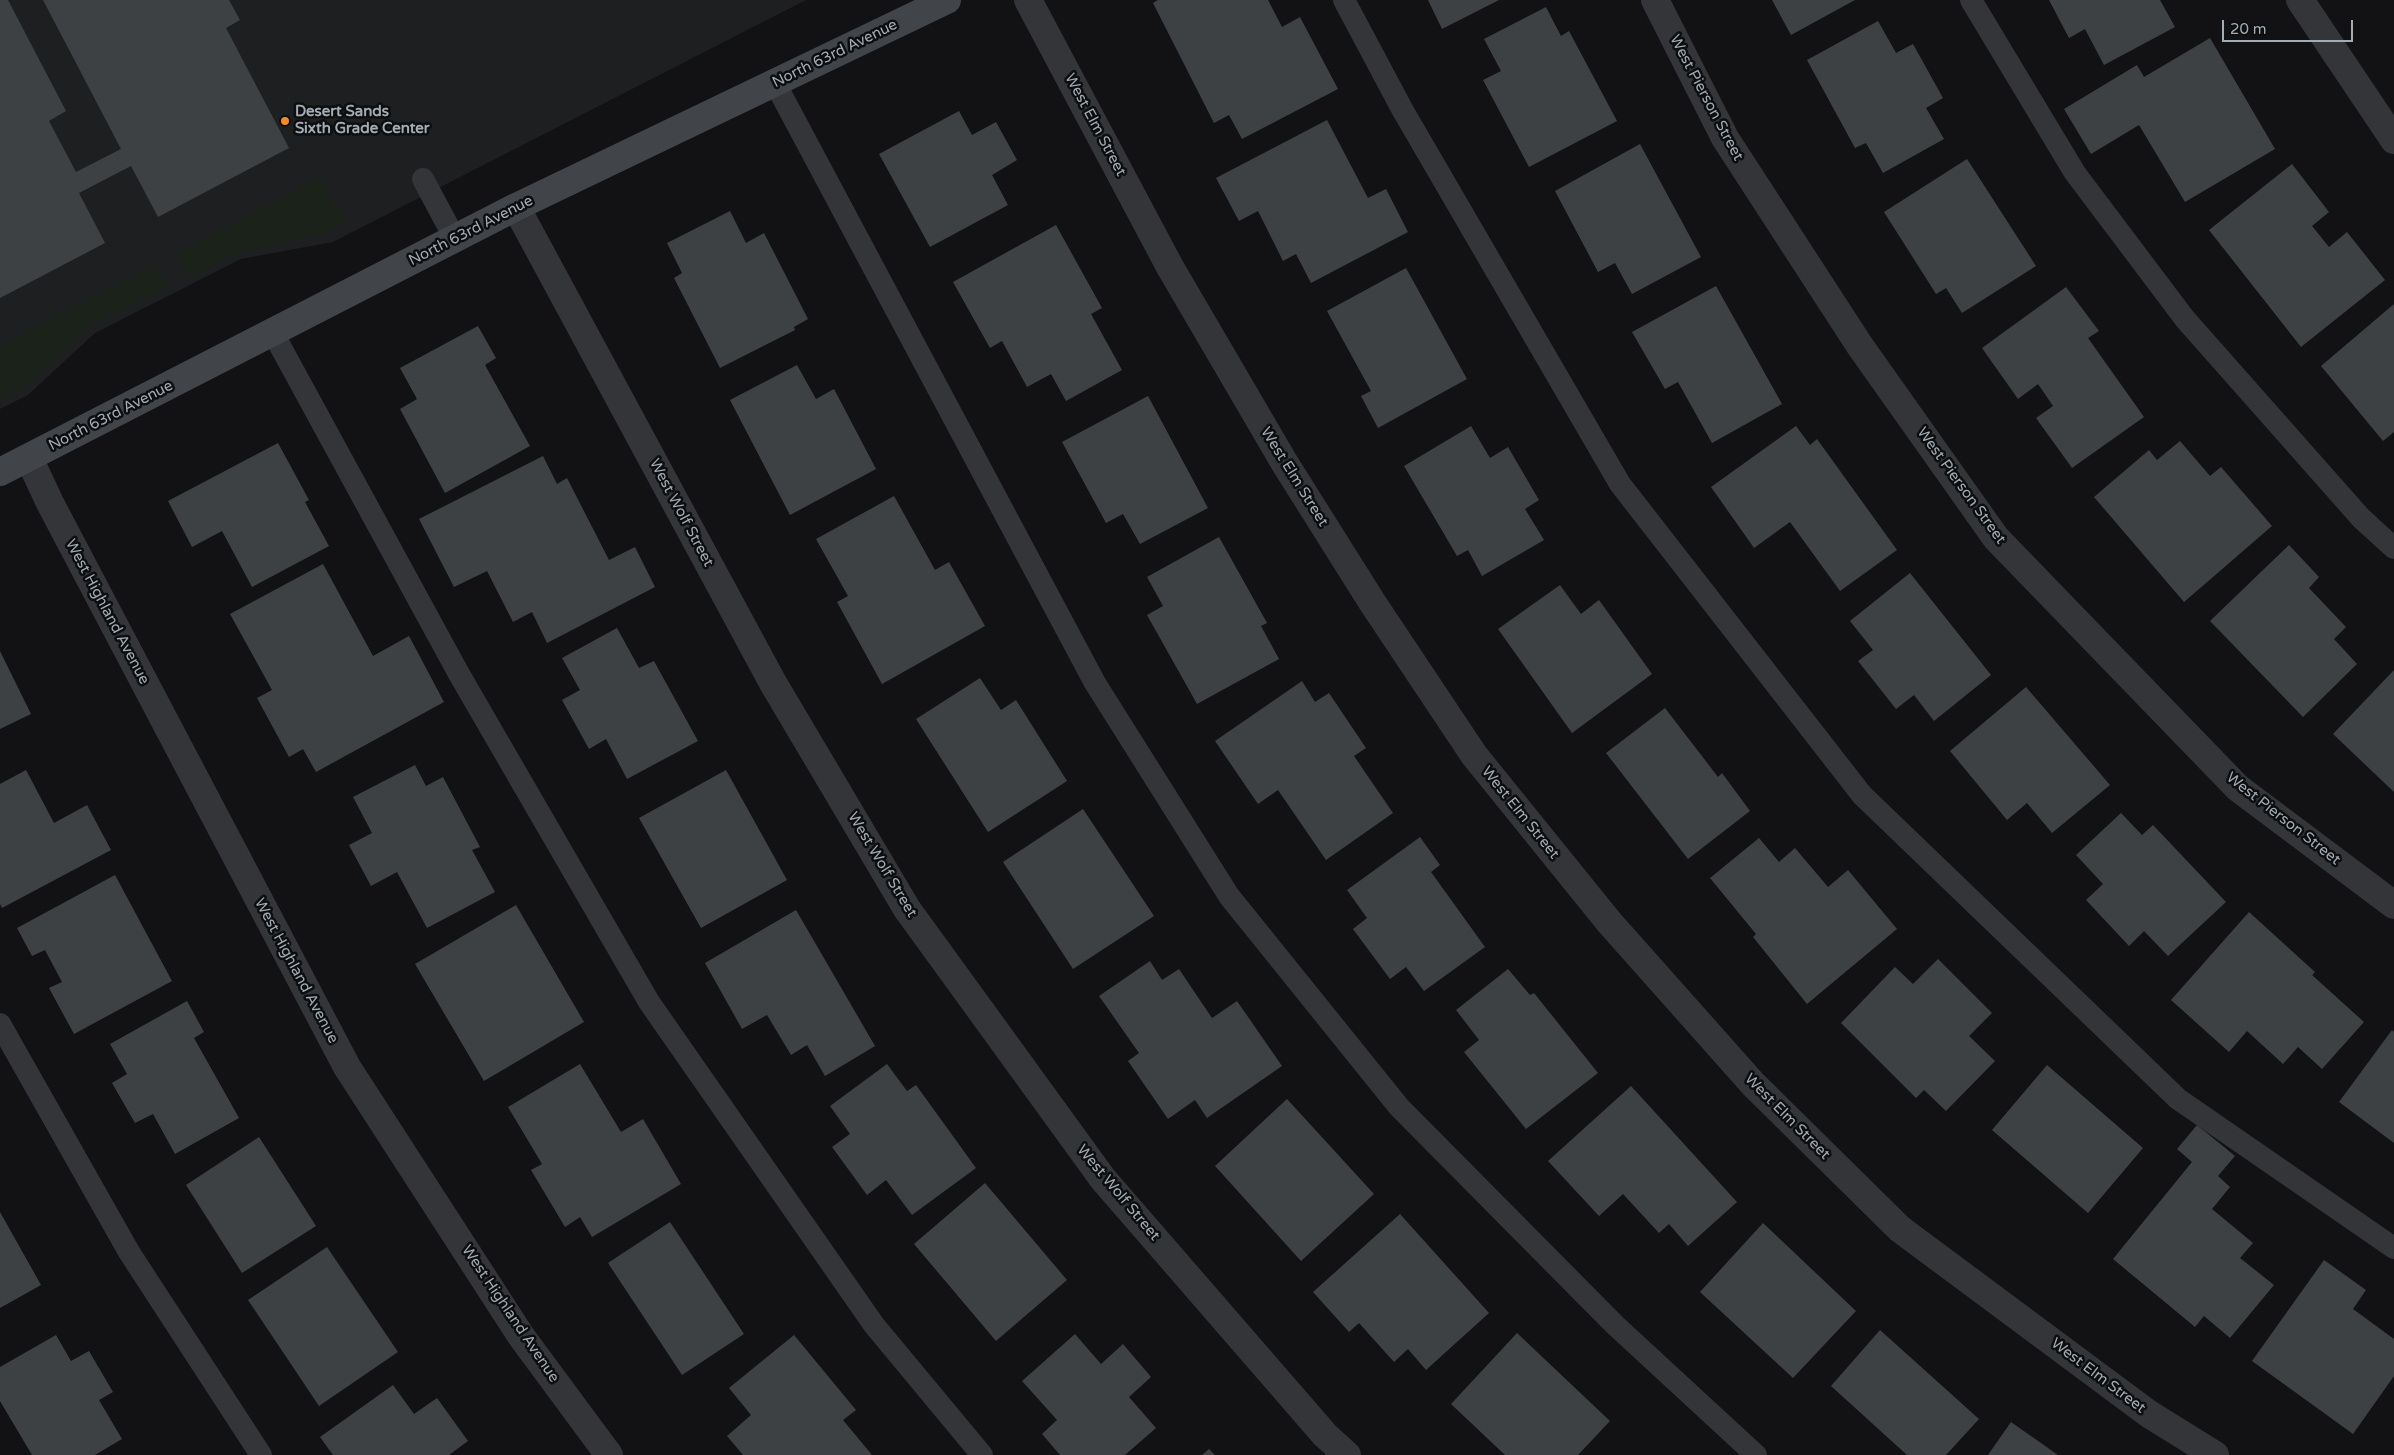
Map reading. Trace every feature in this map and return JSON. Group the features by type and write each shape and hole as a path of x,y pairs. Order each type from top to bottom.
{"street":[{"name":"North 63rd Avenue","path":"0,472 516,207 947,0"},
{"name":"West Elm Street","path":"1028,0 1170,267 1294,479 1372,602 1474,755 1609,922 1753,1084 1900,1230 2149,1414 2215,1455"},
{"name":"West Pierson Street","path":"1655,0 1725,138 1860,346 1996,538 2238,788 2394,905"},
{"path":"2300,0 2394,140"},
{"name":"West Wolf Street","path":"516,207 774,683 907,908 1103,1179 1325,1435 1347,1455"},
{"name":"West Highland Avenue","path":"30,458 54,512 347,1067 521,1336 609,1455"}],"lane":[{"path":"1344,0 1402,109 1620,484 1862,796 2178,1099 2394,1248"},
{"path":"1971,0 2075,173 2185,319 2362,518 2394,548"},
{"path":"774,83 1095,683 1229,896 1399,1107 1615,1326 1756,1455"},
{"path":"422,179 456,238"},
{"path":"273,333 459,674 648,1002 874,1325 982,1455"},
{"path":"0,1024 129,1252 261,1455"}],"shaded area":[{"name":"Desert Sands Sixth Grade Center","path":"0,0 806,0 333,242 241,259 95,333 28,395 0,409"},
{"path":"320,177 346,222 325,233 239,252 190,278 177,254"},
{"path":"154,266 168,287 92,324 27,385 0,399 0,346"}],"building":[{"path":"0,0 8,0 66,111 49,121 76,172 121,149 43,0 229,0 240,20 226,28 289,148 158,217 131,166 79,193 105,243 0,298"},
{"path":"1158,0 1268,0 1282,27 1300,17 1338,89 1242,139 1229,115 1214,123 1153,3"},
{"path":"1428,0 1499,0 1442,29"},
{"path":"1772,0 1855,0 1791,35"},
{"path":"2049,0 2160,0 2175,27 2104,65 2085,29 2069,38"},
{"path":"1546,7 1561,36 1569,31 1617,121 1529,167 1483,80 1501,71 1484,39"},
{"path":"1878,21 1896,53 1913,44 1943,98 1926,108 1944,139 1883,173 1866,143 1855,148 1807,60"},
{"path":"2210,38 2275,149 2185,202 2139,125 2091,154 2064,109 2137,65 2144,77"},
{"path":"959,111 972,135 996,122 1017,160 992,175 1008,205 930,247 879,154"},
{"path":"1327,120 1368,198 1386,189 1408,232 1311,283 1296,254 1283,261 1258,211 1239,221 1216,178"},
{"path":"1640,144 1701,257 1632,294 1615,263 1598,272 1555,191"},
{"path":"1967,159 2036,266 1962,313 1946,288 1936,294 1884,212"},
{"path":"2292,164 2329,212 2312,226 2329,247 2347,232 2385,280 2301,347 2209,230"},
{"path":"730,211 746,243 764,233 808,319 794,327 795,330 720,368 674,278 682,273 667,243"},
{"path":"1056,225 1102,308 1091,314 1122,370 1066,401 1051,374 1027,387 1002,341 990,348 953,282"},
{"path":"1406,268 1467,379 1378,428 1361,396 1371,391 1327,311"},
{"path":"1716,286 1782,404 1712,443 1678,382 1665,389 1632,332"},
{"path":"2066,287 2099,331 2088,338 2144,417 2072,468 2036,418 2053,406 2038,384 2018,399 1982,348"},
{"path":"2394,304 2394,432 2383,441 2321,366"},
{"path":"478,326 496,358 485,365 530,446 445,493 400,409 417,399 400,368"},
{"path":"797,365 816,399 834,389 876,469 790,515 730,400"},
{"path":"1148,396 1208,508 1140,544 1123,514 1106,523 1062,442"},
{"path":"1471,426 1490,458 1508,447 1539,500 1525,509 1544,540 1482,576 1468,550 1457,556 1404,466"},
{"path":"1796,426 1810,445 1817,439 1897,550 1840,591 1790,522 1754,548 1711,487"},
{"path":"2180,441 2210,476 2221,467 2272,526 2184,602 2094,497 2149,450 2157,460"},
{"path":"278,443 309,500 305,502 329,546 252,587 222,531 192,547 168,501"},
{"path":"543,456 557,484 567,478 609,560 635,547 655,587 547,643 532,612 513,622 487,571 454,587 419,519"},
{"path":"894,496 935,570 949,562 985,626 882,684 837,602 848,596 816,539"},
{"path":"1219,537 1267,623 1261,626 1279,659 1197,704 1147,615 1163,606 1147,577"},
{"path":"2289,545 2319,577 2309,588 2346,627 2334,639 2357,664 2303,717 2210,621"},
{"path":"323,564 373,656 409,636 444,702 316,772 303,749 289,757 257,698 272,690 230,614"},
{"path":"1910,573 1991,675 1934,721 1914,695 1896,709 1858,661 1873,650 1850,621"},
{"path":"1560,585 1581,614 1599,600 1652,674 1572,733 1498,629"},
{"path":"617,628 639,668 654,661 698,741 627,779 606,739 589,749 562,700 580,690 562,658"},
{"path":"0,651 31,714 0,729"},
{"path":"2394,670 2394,792 2333,734"},
{"path":"980,678 1001,710 1016,700 1067,781 988,832 916,719"},
{"path":"1302,681 1315,702 1329,693 1366,748 1354,756 1393,813 1326,860 1278,790 1258,804 1215,741"},
{"path":"2026,687 2110,785 2052,833 2027,803 2007,820 1950,751"},
{"path":"1665,708 1718,777 1722,773 1750,811 1688,859 1606,753"},
{"path":"415,765 426,786 443,777 480,847 472,850 495,892 427,928 397,872 371,886 349,845 372,833 353,797"},
{"path":"26,770 54,823 87,805 111,850 2,908 0,904 0,784"},
{"path":"726,770 787,880 701,928 639,818"},
{"path":"1083,809 1154,916 1073,969 1003,862"},
{"path":"2121,813 2142,835 2153,825 2226,902 2168,956 2144,931 2129,946 2086,900 2103,884 2076,855"},
{"path":"1420,837 1440,865 1431,872 1485,947 1424,991 1406,967 1390,979 1353,929 1367,918 1347,890"},
{"path":"1759,838 1779,862 1795,848 1828,887 1848,870 1897,929 1807,1004 1753,937 1756,934 1710,878"},
{"path":"115,875 172,981 74,1034 49,988 62,982 45,950 32,956 17,928"},
{"path":"516,905 584,1022 484,1081 415,964"},
{"path":"796,910 875,1046 825,1076 807,1045 791,1055 767,1015 742,1029 705,963"},
{"path":"2249,912 2315,972 2312,975 2364,1022 2322,1069 2298,1047 2283,1064 2247,1031 2229,1052 2171,1000"},
{"path":"1938,959 1992,1013 1969,1036 1995,1061 1946,1111 1924,1090 1916,1098 1841,1023 1895,967 1913,984"},
{"path":"1150,961 1162,980 1179,969 1212,1018 1237,1001 1282,1066 1207,1118 1195,1100 1168,1119 1128,1061 1139,1053 1099,996"},
{"path":"1508,969 1530,995 1534,993 1598,1073 1526,1129 1464,1052 1479,1040 1456,1010"},
{"path":"187,1001 204,1032 194,1038 239,1118 175,1154 153,1114 135,1123 112,1083 127,1074 110,1044"},
{"path":"2392,1030 2394,1032 2394,1143 2339,1102"},
{"path":"580,1064 621,1132 643,1119 681,1184 592,1237 580,1217 565,1227 531,1170 542,1164 508,1107"},
{"path":"887,1064 907,1091 916,1085 976,1168 912,1215 886,1180 867,1195 832,1147 850,1134 830,1106"},
{"path":"2047,1065 2143,1148 2088,1213 1992,1130"},
{"path":"1631,1086 1737,1202 1688,1246 1669,1224 1659,1233 1623,1194 1599,1216 1548,1161"},
{"path":"1287,1099 1374,1194 1301,1261 1215,1166"},
{"path":"2197,1125 2235,1156 2218,1176 2230,1187 2212,1209 2253,1243 2240,1258 2274,1285 2230,1338 2204,1316 2195,1327 2113,1259 2192,1162 2177,1149"},
{"path":"259,1137 316,1226 242,1273 186,1185"},
{"path":"985,1183 1067,1280 996,1341 914,1244"},
{"path":"0,1212 41,1285 0,1308"},
{"path":"1400,1214 1489,1313 1426,1370 1408,1349 1394,1362 1359,1323 1349,1332 1313,1292"},
{"path":"670,1222 744,1334 682,1375 608,1263"},
{"path":"1763,1223 1856,1311 1793,1378 1700,1292"},
{"path":"327,1247 398,1352 319,1406 248,1300"},
{"path":"2324,1260 2366,1290 2353,1309 2394,1339 2394,1376 2353,1434 2252,1361"},
{"path":"1880,1330 1979,1419 1946,1455 1907,1455 1831,1386"},
{"path":"1517,1333 1610,1421 1578,1455 1505,1455 1451,1404"},
{"path":"1075,1334 1101,1364 1123,1344 1151,1377 1129,1397 1156,1428 1125,1455 1060,1455 1042,1434 1057,1420 1022,1381"},
{"path":"56,1335 71,1361 89,1351 113,1392 99,1400 122,1439 95,1455 32,1455 0,1401 0,1367"},
{"path":"794,1335 856,1410 843,1420 872,1455 743,1455 727,1436 751,1415 729,1388"},
{"path":"393,1385 414,1414 437,1398 468,1441 449,1455 333,1455 320,1437"},
{"path":"2011,1422 2058,1455 1988,1455"},
{"path":"1209,1449 1215,1455 1202,1455"}],"place":[{"name":"Desert Sands Sixth Grade Center","path":"285,121"}]}
